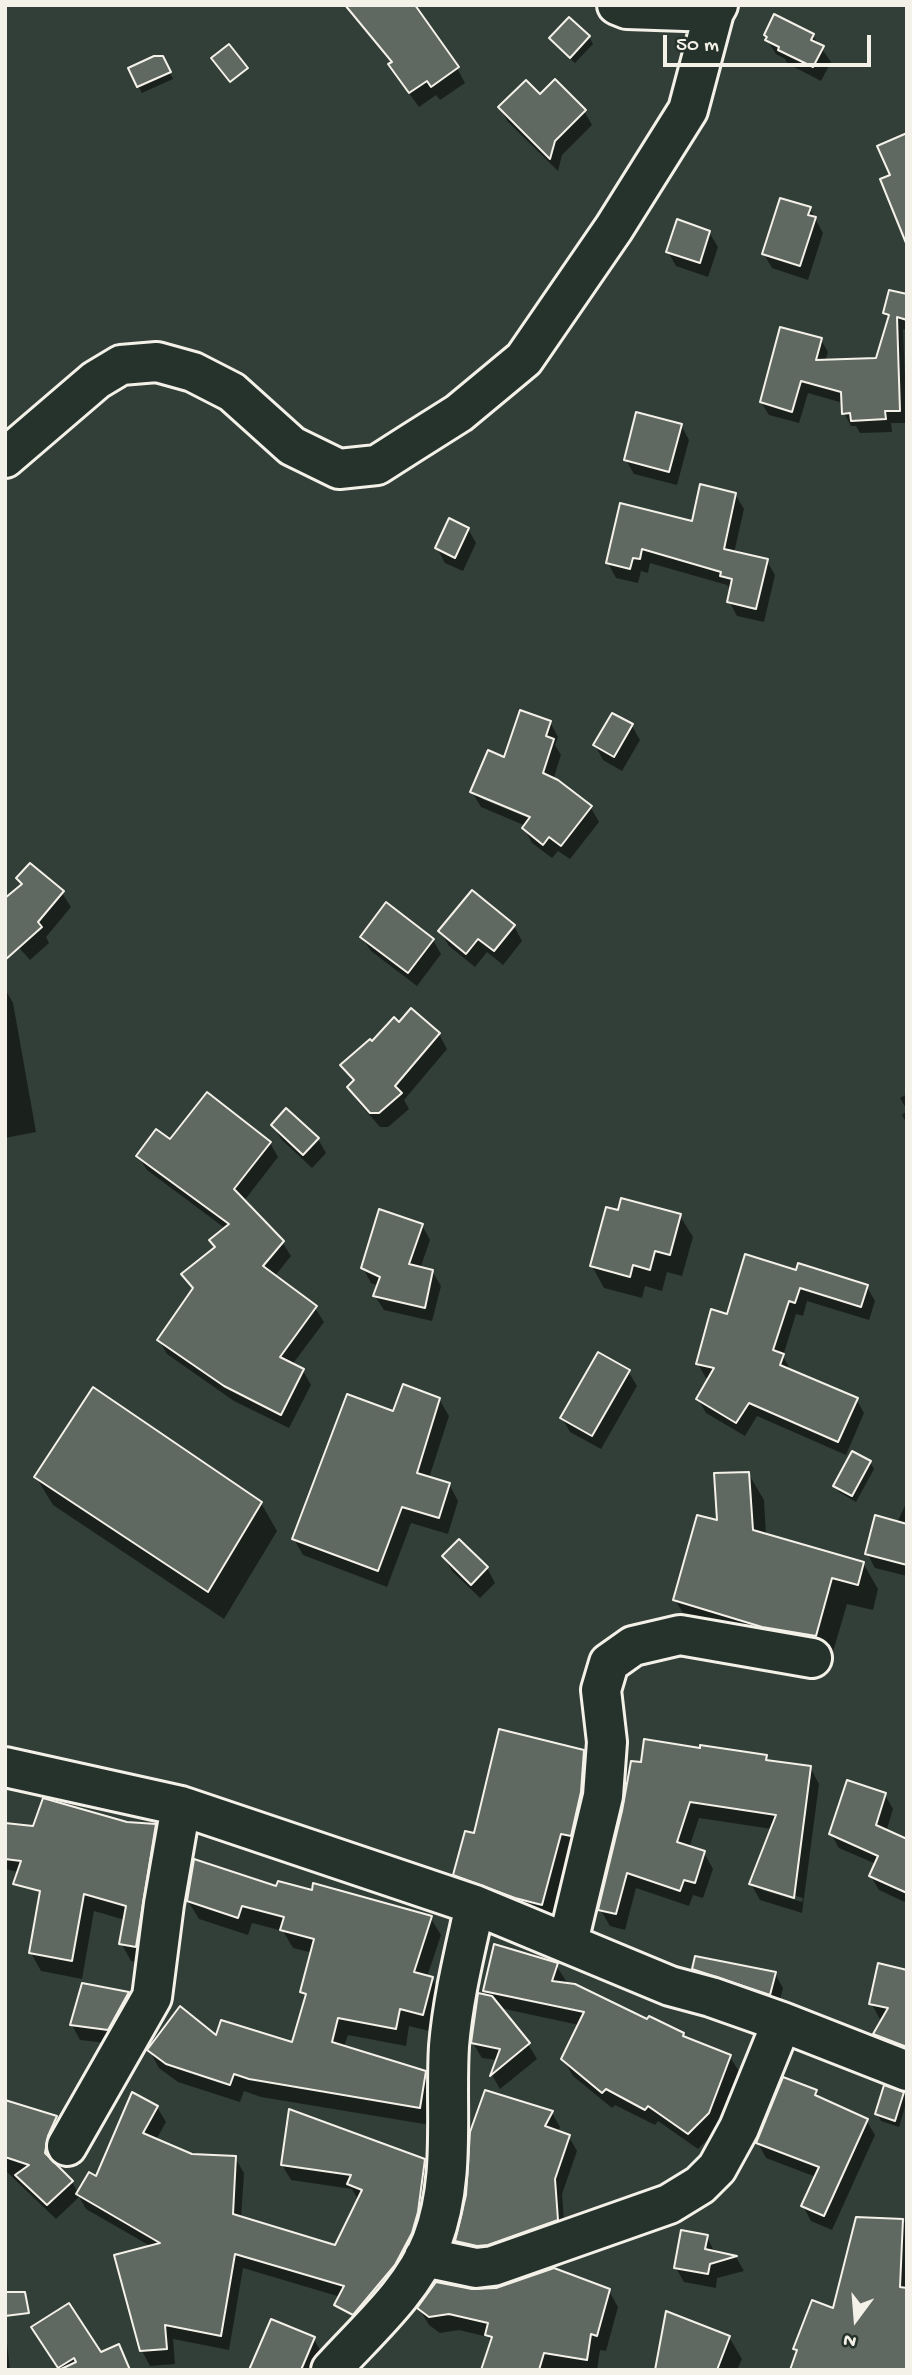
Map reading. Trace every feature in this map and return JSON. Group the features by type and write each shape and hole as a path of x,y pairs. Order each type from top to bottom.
{"street":[{"path":"5,458 96,380 121,365 157,362 192,372 232,392 292,446 339,469 377,464 459,413 524,359 614,228 688,110 716,9 628,9 617,5"},
{"path":"568,1942 603,1796 607,1742 601,1690 609,1663 633,1646 680,1635 812,1658"},
{"path":"5,1767 181,1806 475,1905 670,1986 782,2022 907,2071"},
{"path":"67,2146 152,1997 181,1806"},
{"path":"331,2370 393,2305 432,2240 446,2185 449,2153 449,2046 459,1976 475,1905"},
{"path":"424,2257 476,2268 493,2266 669,2204 700,2185 717,2168 739,2128 782,2022"}],"building":[{"path":"345,5 415,5 459,67 431,87 427,81 409,93 388,64 392,62"},
{"path":"774,14 814,34 811,40 824,46 813,67 778,50 779,47 765,40 767,37 764,35"},
{"path":"569,17 590,36 570,58 549,38"},
{"path":"229,44 248,68 230,82 211,58"},
{"path":"154,56 163,56 171,72 137,87 128,68"},
{"path":"555,79 586,110 555,141 550,159 498,107 526,80 540,94"},
{"path":"907,133 906,243 880,179 890,175 877,146"},
{"path":"780,198 811,207 808,215 816,217 800,266 762,254"},
{"path":"677,219 710,231 700,263 666,252"},
{"path":"889,290 907,294 907,320 897,317 900,411 885,411 886,419 851,421 850,413 842,414 841,392 801,381 792,412 760,402 780,327 822,338 816,360 876,358 889,315 883,313"},
{"path":"636,412 682,424 669,472 624,460"},
{"path":"700,484 736,493 724,549 768,559 756,609 727,602 732,579 720,576 721,572 642,549 640,559 633,558 630,569 606,563 620,503 692,521"},
{"path":"449,518 469,528 455,558 435,548"},
{"path":"520,710 551,721 546,736 554,739 543,773 558,780 592,806 561,846 549,837 543,845 522,828 530,817 470,792 488,750 504,757"},
{"path":"612,713 633,724 614,757 593,745"},
{"path":"30,863 64,891 38,922 42,927 5,960 5,898 22,884 16,878"},
{"path":"472,890 515,925 494,951 478,939 466,954 438,931"},
{"path":"386,902 434,939 408,973 360,937"},
{"path":"411,1008 440,1033 395,1086 402,1093 379,1113 370,1113 347,1087 354,1080 340,1065 370,1039 372,1041 394,1017 399,1022"},
{"path":"207,1092 271,1142 234,1189 284,1241 263,1266 317,1306 280,1357 304,1369 281,1415 224,1386 157,1340 193,1288 181,1274 215,1247 209,1240 229,1224 136,1156 156,1129 170,1139"},
{"path":"286,1108 319,1138 303,1155 271,1125"},
{"path":"621,1198 681,1214 670,1255 655,1251 650,1270 633,1265 630,1277 590,1266 606,1207 618,1210"},
{"path":"379,1209 423,1224 409,1264 433,1270 425,1308 373,1296 380,1277 361,1268"},
{"path":"745,1254 796,1270 798,1263 868,1285 861,1307 800,1288 795,1303 789,1301 773,1350 784,1354 780,1365 858,1398 838,1442 749,1403 736,1423 696,1399 714,1368 696,1364 711,1309 727,1314"},
{"path":"598,1352 630,1370 592,1436 560,1418"},
{"path":"403,1384 440,1398 417,1473 450,1483 439,1518 402,1507 378,1571 292,1539 347,1394 393,1411"},
{"path":"93,1387 262,1502 208,1592 34,1477"},
{"path":"852,1451 871,1461 852,1496 833,1486"},
{"path":"749,1472 753,1530 864,1562 858,1585 832,1578 816,1636 762,1627 673,1600 697,1515 717,1520 714,1473"},
{"path":"875,1515 907,1524 907,1565 865,1554"},
{"path":"459,1539 488,1567 471,1585 442,1556"},
{"path":"499,1729 584,1750 581,1792 571,1836 561,1834 542,1905 453,1875 465,1831 474,1833"},
{"path":"644,1739 767,1755 766,1760 811,1766 794,1898 749,1884 776,1815 690,1802 677,1842 705,1851 695,1883 684,1880 680,1891 627,1873 616,1914 598,1910 631,1761 641,1762"},
{"path":"847,1780 886,1793 876,1825 907,1839 907,1893 869,1876 878,1856 829,1834"},
{"path":"43,1798 127,1822 156,1824 136,1947 119,1944 126,1906 84,1894 72,1961 29,1953 40,1891 13,1884 21,1861 5,1859 5,1823 33,1826"},
{"path":"194,1859 276,1886 278,1881 312,1890 313,1883 432,1916 414,1972 433,1977 423,2015 400,2009 396,2029 338,2018 332,2042 426,2071 420,2108 249,2079 234,2074 230,2085 166,2064 147,2050 180,2006 216,2035 221,2020 292,2042 306,1994 300,1992 314,1939 280,1930 284,1917 242,1906 238,1918 187,1901"},
{"path":"494,1944 558,1963 552,1981 575,1984 647,2019 649,2016 684,2033 683,2036 731,2055 709,2113 688,2134 648,2106 645,2110 606,2089 602,2093 561,2059 584,2012 483,1991"},
{"path":"695,1956 776,1972 770,1995 692,1969"},
{"path":"878,1963 907,1970 907,2047 873,2034 888,2008 869,2004"},
{"path":"82,1983 129,1992 108,2030 70,2025"},
{"path":"478,1993 492,1996 530,2043 490,2076 500,2049 471,2043"},
{"path":"783,2077 817,2090 815,2095 868,2119 824,2216 801,2206 819,2167 756,2143"},
{"path":"884,2085 904,2092 895,2121 875,2114"},
{"path":"485,2090 553,2111 545,2126 570,2135 555,2179 558,2220 488,2245 477,2246 455,2241 466,2195 470,2132"},
{"path":"132,2092 158,2106 143,2133 192,2154 236,2156 233,2214 335,2245 362,2190 347,2184 351,2175 281,2165 289,2109 425,2159 418,2212 412,2233 395,2265 353,2315 334,2305 344,2286 235,2254 221,2336 165,2325 167,2349 140,2351 114,2255 160,2243 76,2194 89,2172 96,2176"},
{"path":"5,2100 57,2116 48,2136 45,2153 73,2181 47,2205 15,2175 29,2165 5,2157"},
{"path":"856,2217 903,2219 900,2287 907,2288 907,2370 790,2370 797,2350 793,2349 812,2300 833,2308"},
{"path":"681,2230 708,2235 705,2249 737,2256 710,2264 708,2274 674,2268"},
{"path":"554,2268 610,2289 597,2336 591,2334 587,2360 544,2353 539,2370 481,2370 492,2337 485,2335 488,2323 449,2314 429,2317 417,2308 436,2282 472,2289 496,2288"},
{"path":"5,2292 25,2292 29,2313 5,2316"},
{"path":"69,2303 101,2352 119,2344 130,2370 59,2370 76,2362 74,2358 58,2368 31,2327"},
{"path":"666,2311 730,2336 717,2370 655,2370"},
{"path":"271,2319 315,2337 301,2370 249,2370"}]}
